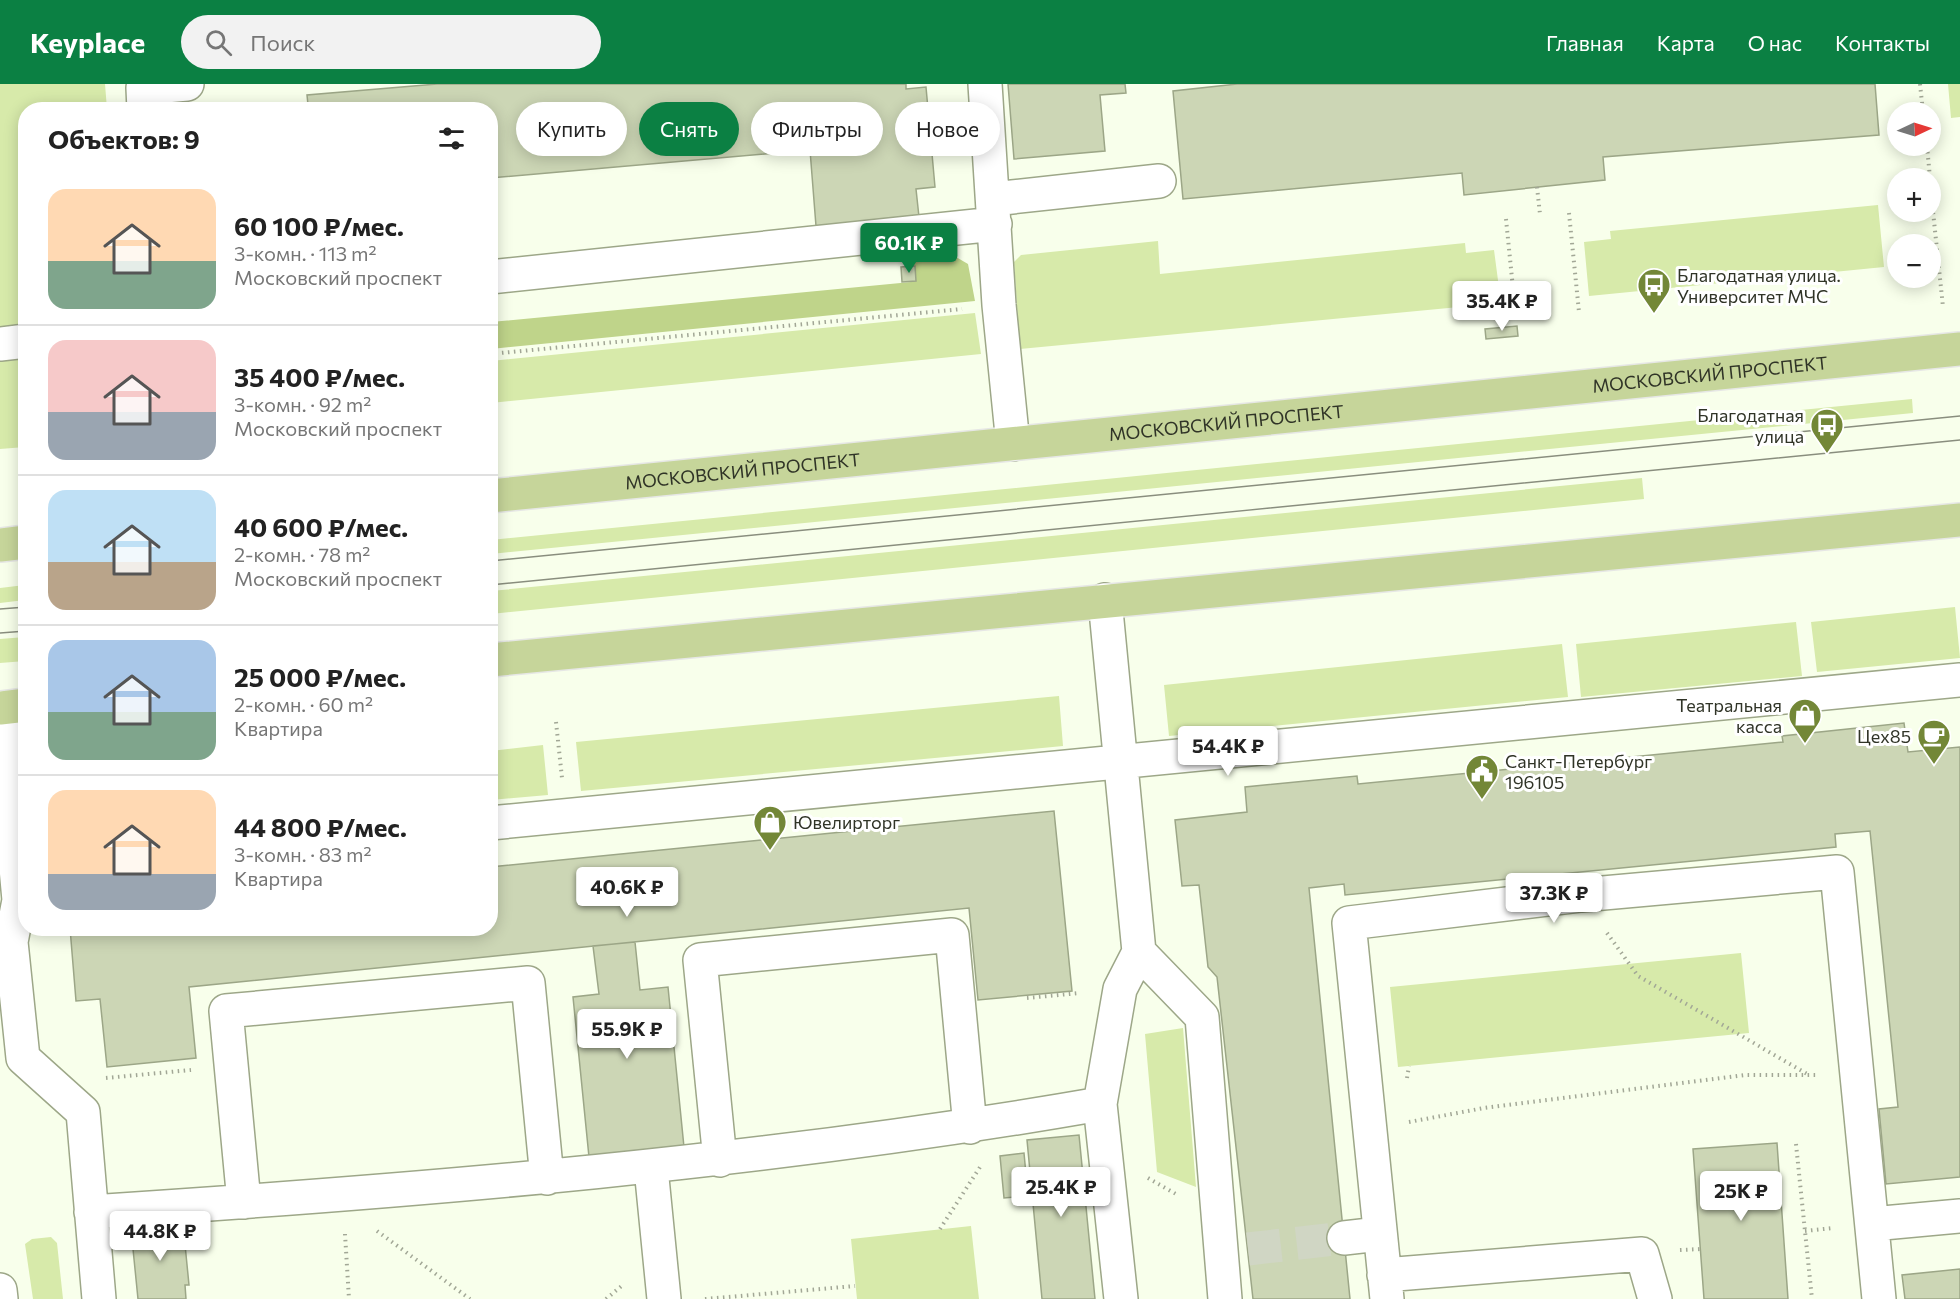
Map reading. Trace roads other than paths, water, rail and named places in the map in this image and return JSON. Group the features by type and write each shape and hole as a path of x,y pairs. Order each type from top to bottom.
{"main road":[{"name":"МОСКОВСКИЙ ПРОСПЕКТ","path":"498,495 1960,350"},
{"path":"498,659 1960,520"},
{"path":"0,545 18,543"}],"street":[{"path":"144,102 143,88 188,84"},
{"path":"986,84 999,305 1013,444"},
{"path":"498,276 994,212 1159,181"},
{"path":"0,344 18,342"},
{"path":"1105,600 1139,952 1120,989 1100,1104 1121,1299"},
{"path":"498,822 1960,680"},
{"path":"9,707 18,828"},
{"path":"1655,1299 1642,1254 1386,1287 1349,923 1581,895 1837,872 1879,1299"},
{"path":"18,905 11,942 11,1059 51,1084 83,1112 99,1299"},
{"path":"720,1160 700,960 952,935 970,1127"},
{"path":"1139,952 1202,1017 1217,1219 1234,1250 1225,1299"},
{"path":"244,1202 226,1011 528,983 547,1178"},
{"path":"91,1212 244,1202 342,1200 651,1168 970,1127 1100,1104"},
{"path":"651,1168 664,1299"},
{"path":"1872,1224 1960,1216"},
{"path":"1344,1238 1379,1234"},
{"path":"0,1290 1,1299"}],"tunnel":[{"path":"1248,1249 1344,1238"}],"tram line":[{"path":"498,560 1960,416"},
{"path":"498,584 1960,440"},
{"path":"0,609 18,608"},
{"path":"0,633 18,632"}],"place":[{"name":"Благодатная улица. Университет МЧС","path":"1654,314"},
{"name":"Благодатная улица","path":"1827,454"},
{"name":"Театральная касса","path":"1805,744"},
{"name":"Цех85","path":"1934,765"},
{"name":"Санкт-Петербург 196105","path":"1482,800"},
{"name":"Ювелирторг","path":"770,851"}]}
